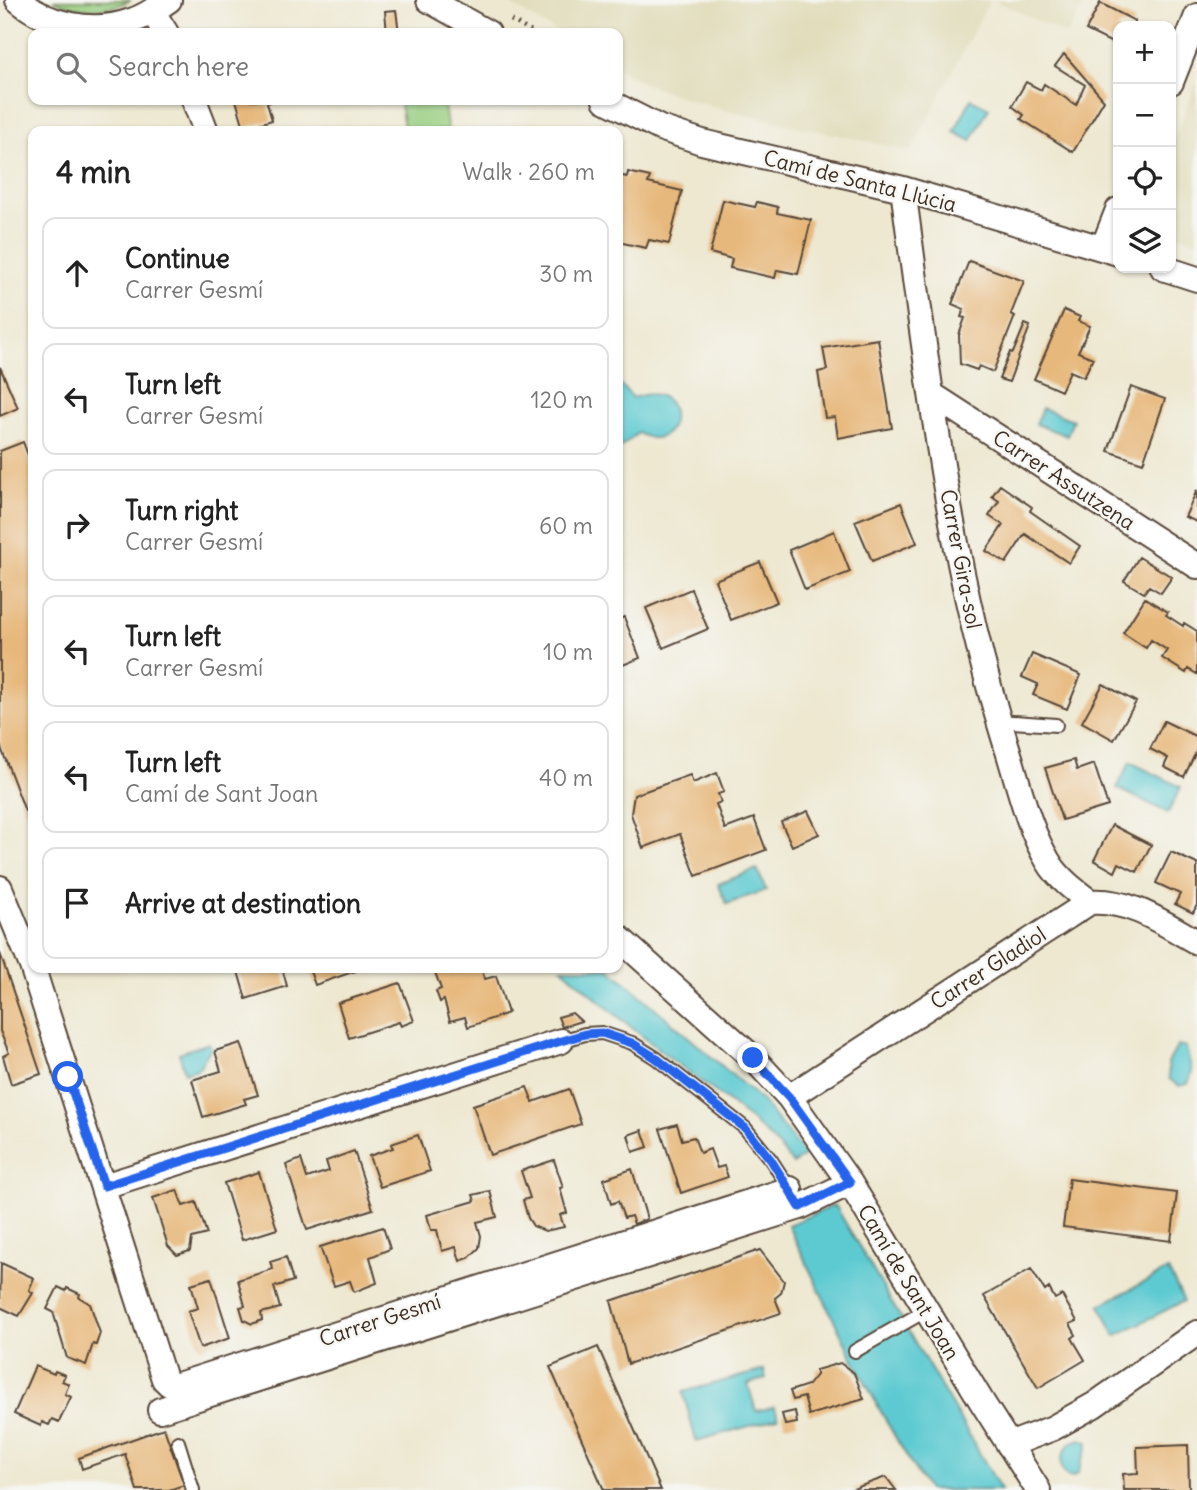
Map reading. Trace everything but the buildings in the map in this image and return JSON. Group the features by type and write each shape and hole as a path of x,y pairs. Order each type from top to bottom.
{"street":[{"path":"429,0 479,28"},
{"path":"0,7 22,3 41,15 70,25 101,28 131,21 161,6 165,28"},
{"path":"1176,69 1197,16"},
{"path":"196,105 204,126"},
{"name":"Camí de Santa Llúcia","path":"614,105 660,128 702,142 903,189 1110,251"},
{"name":"Carrer Gira-sol","path":"903,189 931,394 964,592 999,721 1039,844 1049,864 1062,879 1090,902"},
{"path":"1176,272 1197,279"},
{"name":"Carrer Assutzena","path":"931,394 1197,566"},
{"name":"Carrer Gesmí","path":"0,888 28,953"},
{"path":"1090,902 1125,905 1197,942"},
{"name":"Carrer Gladiol","path":"789,1097 1090,902"},
{"name":"Camí de Sant Joan","path":"623,941 753,1058 789,1097 850,1182 1038,1490"},
{"name":"Carrer Gesmí","path":"36,973 164,1379 169,1384 178,1385 807,1199"},
{"path":"104,1186 561,1041"},
{"name":"Carrer Gesmí","path":"160,1410 807,1199 850,1182"},
{"path":"1009,1445 1053,1428 1094,1405 1197,1333"}],"lane":[{"path":"999,721 1056,725"},
{"path":"561,1041 585,1034 602,1033 632,1043 656,1058 745,1128 807,1199"},
{"path":"855,1351 927,1310"},
{"path":"178,1442 193,1490"}],"shaded area":[{"path":"503,0 990,0 911,151 732,112 641,82 623,71 623,28 551,28"},
{"path":"994,0 1086,0 1067,35"},
{"path":"1197,81 1197,241 1176,235 1176,134"}],"green space":[{"path":"53,0 131,0 113,7 92,9"},
{"path":"400,105 444,105 447,126 404,126"}],"water":[{"path":"971,99 989,108 971,141 954,132"},
{"path":"623,387 633,398 651,394 664,398 671,406 671,428 664,435 653,438 638,433 623,445"},
{"path":"1042,408 1073,420 1067,436 1036,424"},
{"path":"1130,762 1181,787 1168,813 1117,788"},
{"path":"757,869 766,890 727,904 718,884"},
{"path":"568,973 615,973 761,1100 805,1155 793,1164 770,1137 743,1114"},
{"path":"209,1043 211,1048 198,1069 185,1073 179,1053"},
{"path":"1178,1045 1186,1047 1192,1072 1188,1084 1179,1086 1169,1079 1168,1063"},
{"path":"835,1205 1001,1490 928,1490 889,1426 788,1225"},
{"path":"1168,1270 1184,1301 1115,1336 1100,1305"},
{"path":"764,1370 766,1378 748,1384 756,1411 775,1407 778,1418 696,1441 683,1392"},
{"path":"1080,1439 1088,1442 1087,1450 1078,1474 1068,1477 1062,1466 1063,1455 1069,1445"}],"route":[{"path":"68,1077 104,1186 561,1041 585,1034 602,1033 617,1036 656,1058 745,1128 771,1160 800,1207 850,1182 789,1097 753,1058"}]}
